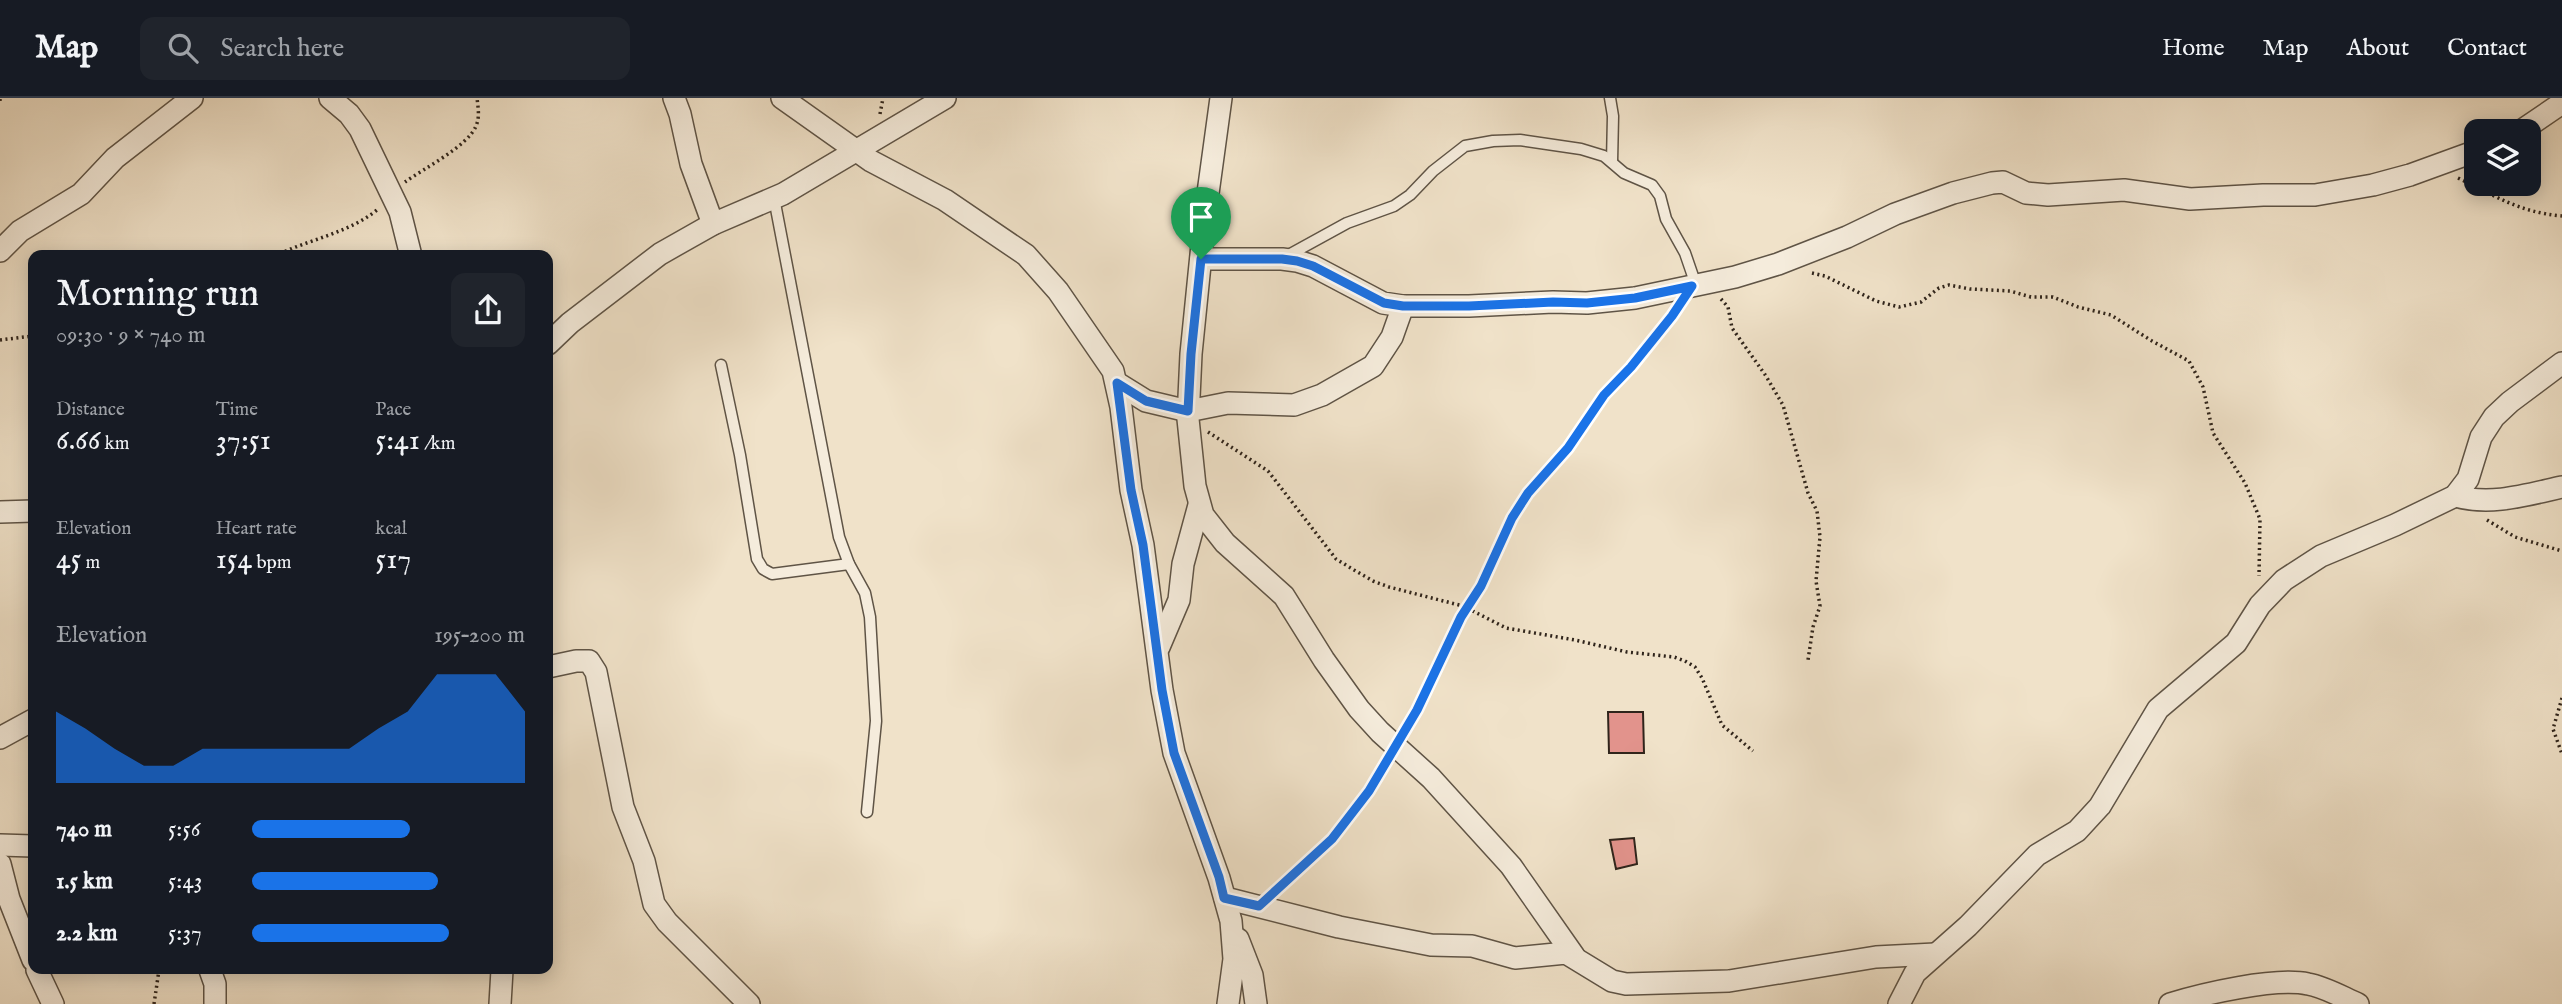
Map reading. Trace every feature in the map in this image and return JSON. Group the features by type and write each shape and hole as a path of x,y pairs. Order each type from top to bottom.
{"street":[{"path":"0,251 20,231 80,194 115,159 192,98"},
{"path":"330,98 354,119 400,212 410,250"},
{"path":"674,98 691,164 713,224"},
{"path":"782,98 871,161 945,200 1026,255 1058,291 1113,371 1117,383 1131,490 1143,545 1162,690 1174,753 1252,975 1256,1004"},
{"path":"553,339 570,323 660,254 713,224 774,198 945,98"},
{"path":"1221,98 1191,354 1188,415 1199,505 1210,526 1224,542 1284,596 1359,709 1440,788 1511,866 1574,956 1612,981 1646,984 1729,981 1876,957 1935,954"},
{"path":"2539,119 2562,103"},
{"path":"1201,259 1282,259 1313,266 1384,303 1403,306 1587,303 1635,298 1778,264 1836,242 1895,214 1953,193 1992,183 2003,182 2026,193 2048,195 2124,190 2190,199 2315,195 2374,186 2464,156"},
{"path":"1117,383 1146,401 1188,415 1228,403 1294,405 1322,395 1373,366 1392,337 1403,306"},
{"path":"2461,498 2481,437 2494,417 2562,363"},
{"path":"1899,1004 1915,973 1968,926 2037,855 2077,831 2090,819 2158,709 2236,643 2266,597 2294,572 2321,556 2461,498 2488,501 2512,499 2562,487"},
{"path":"1158,649 1179,600 1183,564 1199,505"},
{"path":"0,512 28,511"},
{"path":"553,666 589,661 596,672 623,807 644,861 654,904 667,922 746,1003"},
{"path":"0,738 28,723"},
{"path":"0,845 28,846"},
{"path":"0,864 9,899 28,947"},
{"path":"1224,898 1339,927 1431,945 1472,946 1516,958 1558,953 1574,956"},
{"path":"1228,1004 1234,958 1231,921"},
{"path":"39,974 52,1004"},
{"path":"211,974 215,984 215,1004"},
{"path":"500,1004 502,974"},
{"path":"2170,1004 2238,989 2293,982 2311,984 2358,1004"}],"lane":[{"path":"1610,98 1613,116 1612,162"},
{"path":"1282,259 1347,223 1394,206 1446,160 1472,144 1520,141 1581,149 1604,156 1625,173 1653,186 1697,285"},
{"path":"774,198 839,537 849,564 865,593 870,617 876,721 867,811"},
{"path":"721,365 740,455 757,559 763,569 772,574 849,564"}],"path":[{"path":"286,250 352,227 424,168 448,153 478,124 477,98"},
{"path":"2434,167 2506,204 2527,211 2562,216"},
{"path":"1778,264 1825,276 1876,302 1899,307 1921,302 1939,288 1949,285 2053,298 2111,315 2189,361 2203,387 2214,433 2245,483 2260,519 2259,579 2266,597"},
{"path":"1259,906 1332,839 1369,791 1417,710 1466,607 1481,586 1512,518 1528,493 1568,448 1604,395 1631,367 1697,285 1726,303 1732,328 1783,405 1808,493 1817,510 1821,537 1816,580 1820,606 1813,627 1808,660"},
{"path":"0,340 28,337"},
{"path":"1188,415 1268,471 1336,559 1373,581 1444,599 1506,628 1685,661 1695,667 1702,678 1722,725 1753,751"},
{"path":"2461,498 2515,537 2562,551"},
{"path":"2562,698 2553,729 2562,754"},
{"path":"154,1004 158,974"}],"building":[{"path":"1608,712 1643,712 1644,753 1609,753"},
{"path":"1634,838 1637,864 1616,869 1610,840"}],"route":[{"path":"1201,259 1297,261 1313,266 1384,303 1403,306 1587,303 1635,298 1692,286 1631,367 1604,395 1568,448 1528,493 1512,518 1490,568 1466,607 1417,710 1369,791 1332,839 1259,906 1224,898 1219,877 1174,753 1162,690 1143,545 1131,490 1117,383 1146,401 1188,411 1201,259"}]}
